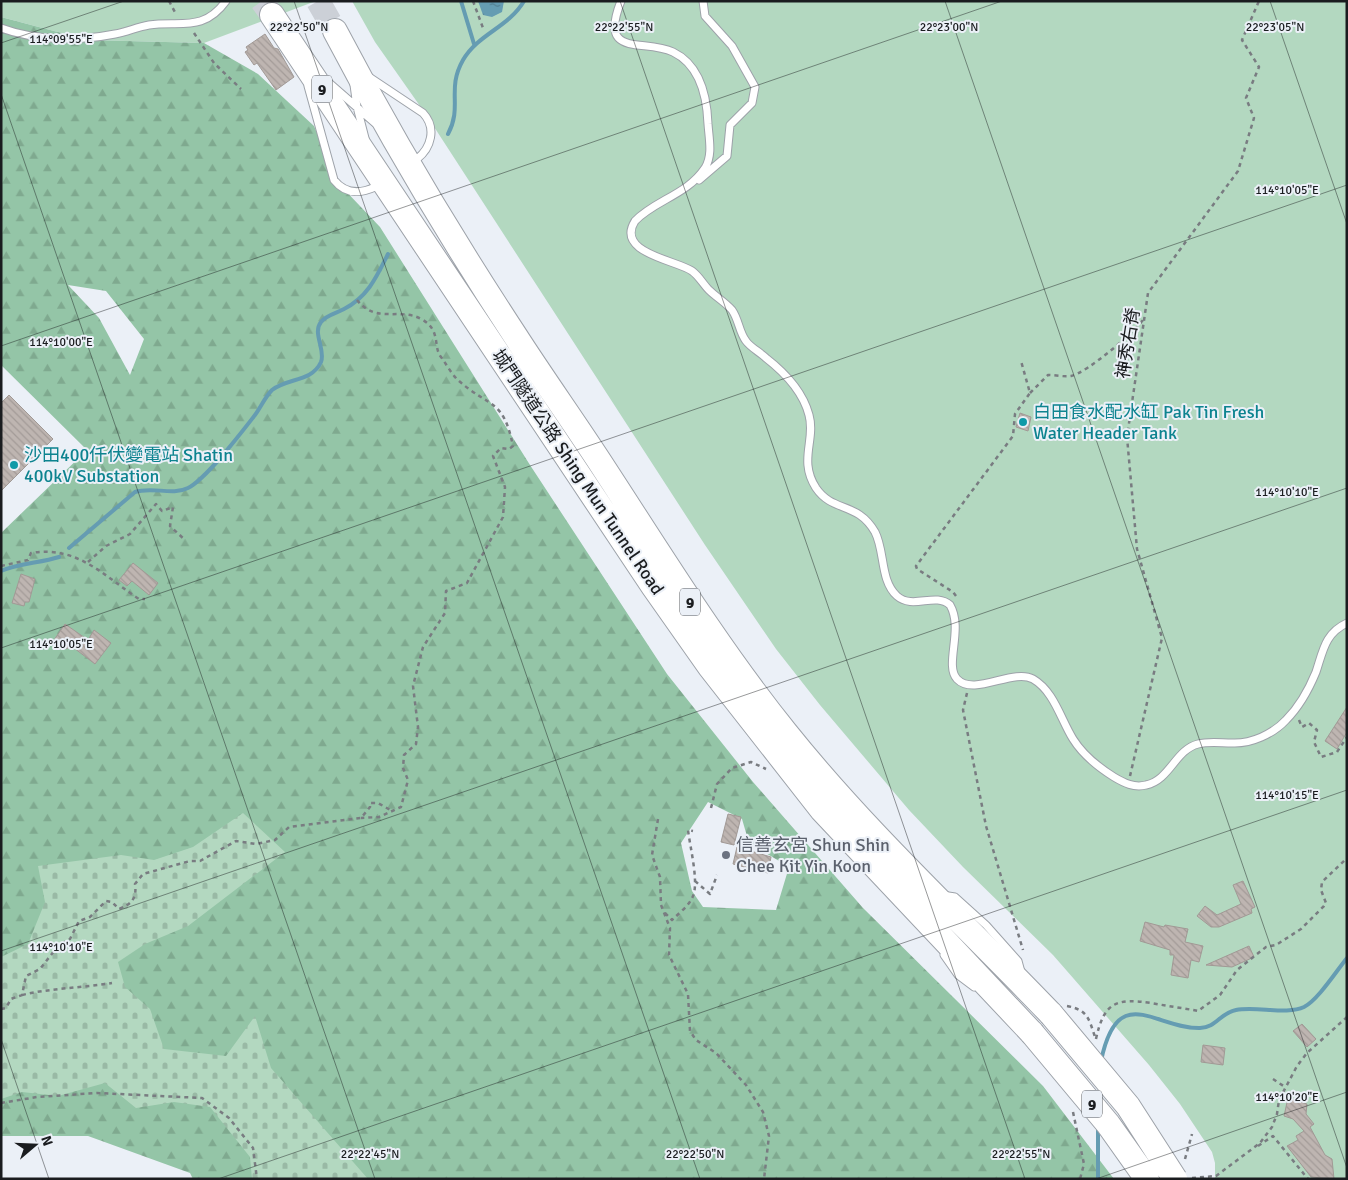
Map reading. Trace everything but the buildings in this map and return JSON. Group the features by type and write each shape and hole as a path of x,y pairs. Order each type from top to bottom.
{"highway":[{"name":"城門隧道公路 Shing Mun Tunnel Road","path":"272,15 372,162 653,586 710,667 794,776 860,852 1032,1033 1108,1124 1147,1179"},
{"name":"城門隧道公路 Shing Mun Tunnel Road","path":"335,31 394,139 515,336 719,644 834,791 932,894 1025,986 1056,1007 1128,1106 1183,1172"}],"lane":[{"path":"1,28 42,36 93,38 153,25 188,24 207,17 220,9 226,1"},
{"path":"621,1 614,22 618,36 630,45 662,49 679,56 692,69 702,88 707,110 710,156 703,170 690,184"},
{"path":"703,1 705,16 732,46 754,83 755,93 752,103 730,125 726,157 702,179 690,184 637,219 632,229 636,243 647,253 685,267 696,274 732,311 746,341 771,362 792,384 809,415 806,455 813,482 826,498 857,512 866,520 878,541 887,578 895,594 907,602 941,600 952,608 957,629 953,671 958,680 969,684 1022,676 1033,679 1049,696 1072,738 1085,755 1102,770 1128,784 1142,786 1155,782 1191,746 1206,742 1242,743 1261,738 1278,727 1286,720 1305,693 1316,672 1327,639 1334,630 1347,623"},
{"path":"301,59 394,139"},
{"path":"301,59 334,180 344,189 353,192 365,191 375,187"},
{"path":"351,62 357,107 372,162"},
{"path":"351,62 382,87 426,117 430,125 430,139 424,152 417,159"}],"path":[{"path":"169,1 178,17"},
{"path":"474,1 483,28"},
{"name":"神秀右脊","path":"1128,784 1162,638 1137,549 1127,437 1148,293 1238,171 1254,118 1246,98 1259,67 1242,40 1259,1"},
{"path":"188,24 214,63 240,89"},
{"path":"22,995 26,976 40,969 58,946 70,939 79,921 90,917 106,901 112,902 119,909 130,905 136,895 135,884 143,874 190,860 200,860 236,841 256,844 275,840 290,827 379,817 401,807 408,780 403,768 404,755 416,744 418,727 413,686 423,647 445,613 446,591 467,583 503,517 505,487 494,456 501,448 510,449 513,446 509,425 498,406 459,381 438,354 437,337 424,321 404,314 386,315 365,310 357,300"},
{"path":"952,608 957,601 955,594 916,566 1013,436 1015,414 1048,375 1072,376 1109,352 1132,334 1144,319"},
{"path":"1021,361 1030,394"},
{"path":"88,562 106,546 130,534 156,504 162,511 173,508 170,526 185,540"},
{"path":"1,566 28,560 31,553 40,552 73,556 88,562 139,599 145,599"},
{"path":"969,684 963,710 982,807 1024,954"},
{"path":"1296,714 1302,727 1309,723 1317,730 1314,742 1321,757 1337,752 1347,736"},
{"path":"711,808 717,784 732,768 751,762 772,772 794,776"},
{"path":"361,818 370,807 370,803 378,802 392,811"},
{"path":"658,819 652,855 660,877 663,909 671,932 671,960 688,994 690,1031 696,1040 716,1053 746,1085 766,1119 769,1150 764,1179"},
{"path":"663,909 672,920 692,898 695,881 688,830 693,830"},
{"path":"1095,1046 1103,1016 1108,1009 1120,1002 1132,1000 1198,1011 1220,995 1237,970 1266,947 1276,945 1301,929 1324,906 1326,900 1321,890 1322,882 1347,858"},
{"path":"695,881 710,894 717,876"},
{"path":"1,1009 6,1008 11,999 22,995 48,989 76,989 112,983"},
{"path":"1056,1007 1078,1007 1084,1011 1096,1039"},
{"path":"1192,1134 1183,1172 1208,1178 1216,1176 1256,1146 1272,1127 1285,1087 1306,1053 1347,1016"},
{"path":"1273,1079 1285,1087"},
{"path":"1,1103 37,1097 97,1093 202,1098 229,1118 253,1148 257,1179"},
{"path":"1074,1107 1074,1117 1084,1164 1080,1179"},
{"path":"1256,1146 1263,1144 1273,1136 1308,1179"}],"green space":[{"path":"1,1 316,1 204,43 88,40 1,17"},
{"path":"352,1 1347,1 1347,1179 1215,1179 1215,1163 1212,1152 1180,1104 1149,1065 1053,955 963,867 909,810 820,705 776,649 705,545 427,116 375,42"},
{"path":"1,17 88,40 204,43 258,74 314,126 339,184 380,227 530,465 667,674 753,782 863,908 1043,1086 1114,1179 193,1179 190,1173 88,1136 1,1136 1,533 87,450 1,365","holes":["68,285 106,291 144,339 130,375 99,318","708,802 742,819 749,843 789,867 776,910 703,907 692,891 681,843"]},
{"path":"243,813 285,852 188,926 145,944 118,962 125,987 150,1009 164,1049 226,1056 255,1016 271,1068 368,1179 252,1179 250,1157 210,1107 174,1102 136,1108 105,1083 58,1096 22,1092 1,1099 1,957 28,944 45,902 38,866 121,855 154,860 193,847"}],"water":[{"path":"478,1 504,1 502,12 492,17 483,15"}],"waterway":[{"path":"461,1 474,44"},
{"path":"448,134 454,115 456,80 463,60 477,43 510,18 524,1"},
{"path":"69,548 135,492 142,490 182,490 196,483 205,475 241,433 272,390 312,373 317,368 322,357 318,336 321,322 352,304 366,292 388,254"},
{"path":"1,571 15,566 59,557"},
{"path":"1101,1061 1108,1036 1117,1022 1128,1015 1140,1014 1184,1026 1200,1028 1210,1026 1226,1014 1236,1010 1297,1009 1304,1007 1315,998 1347,958"},
{"path":"1098,1126 1098,1179"}],"tunnel":[{"path":"262,1 272,15"},
{"path":"318,1 335,31"}],"place":[{"name":"白田食水配水缸 Pak Tin Fresh Water Header Tank","path":"1023,422"},
{"name":"沙田400仟伏變電站 Shatin 400kV Substation","path":"14,465"},
{"name":"信善玄宮 Shun Shin Chee Kit Yin Koon","path":"726,855"}]}
